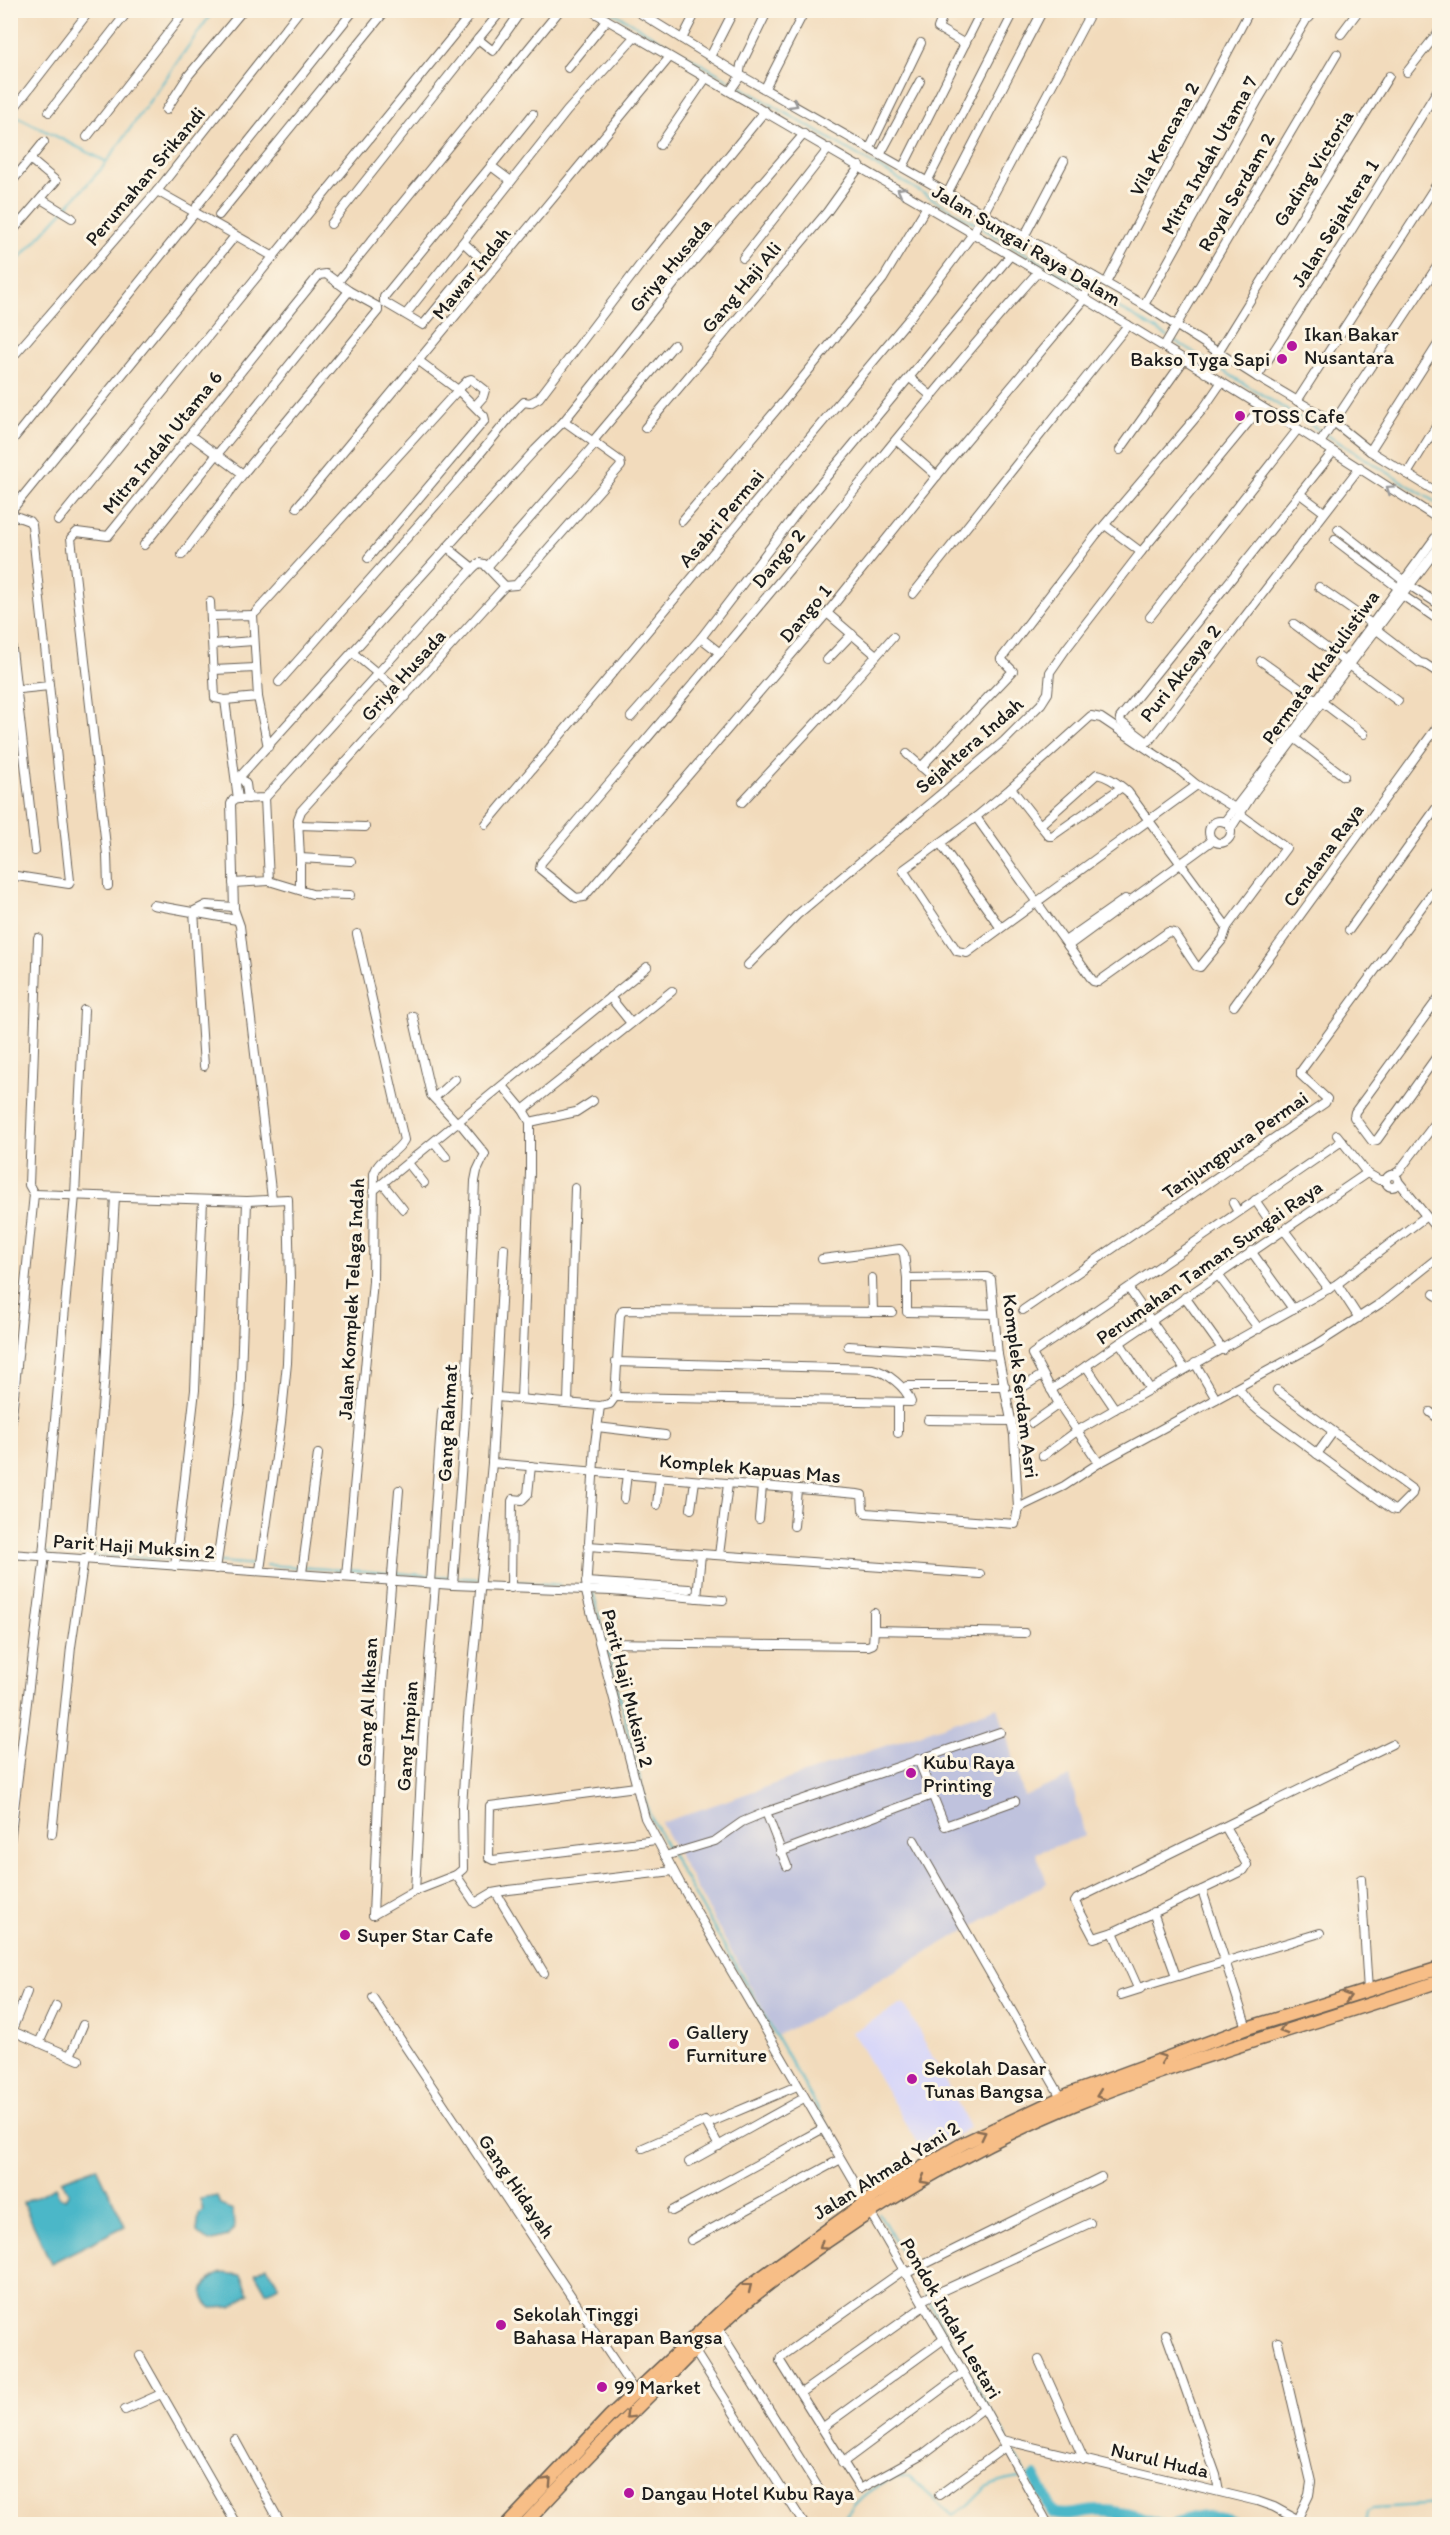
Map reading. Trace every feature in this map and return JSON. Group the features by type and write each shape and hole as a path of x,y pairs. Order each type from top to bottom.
{"highway":[{"name":"Jalan Ahmad Yani 2","path":"508,2524 635,2392 745,2289 970,2140 1061,2097 1168,2055 1440,1968"},
{"name":"Jalan Ahmad Yani 2","path":"880,2199 1073,2105 1182,2064 1440,1981"},
{"name":"Jalan Ahmad Yani 2","path":"525,2524 694,2350 764,2289 868,2207"}],"street":[{"path":"15,107 90,10"},
{"path":"49,112 129,10"},
{"path":"87,137 186,10"},
{"path":"166,110 188,76 243,10"},
{"name":"Perumahan Srikandi","path":"10,360 157,191 300,10"},
{"path":"10,442 354,10"},
{"path":"219,215 386,10"},
{"path":"57,521 474,10"},
{"path":"331,224 502,10"},
{"path":"478,39 494,51 522,10"},
{"path":"182,555 243,474 378,311 378,307 337,283 560,10"},
{"path":"635,10 648,14 739,76 765,88 928,180 1092,279 1106,283 1144,305 1440,494"},
{"path":"682,39 697,10"},
{"path":"710,57 734,10"},
{"path":"731,89 768,10"},
{"path":"765,88 805,10"},
{"path":"945,10 938,28 965,44"},
{"path":"903,167 982,10"},
{"path":"928,180 1015,10"},
{"path":"948,192 1043,10"},
{"name":"Asabri Permai","path":"486,824 908,320 974,232 1092,10"},
{"name":"Vila Kencana 2","path":"1106,283 1250,10"},
{"name":"Mitra Indah Utama 7","path":"1144,305 1257,102 1315,10"},
{"path":"1341,34 1359,10"},
{"name":"Jalan Sungai Raya Dalam","path":"593,11 669,58 731,89 974,232 1010,256 1165,344 1184,360 1322,441 1333,452 1360,467 1440,520"},
{"path":"568,68 607,20"},
{"path":"1407,72 1440,30"},
{"path":"406,314 567,111 620,49 635,36"},
{"path":"870,148 921,43"},
{"name":"Royal Serdam 2","path":"1165,344 1337,54"},
{"name":"Mawar Indah","path":"297,507 669,58"},
{"name":"Gading Victoria","path":"1205,371 1389,76"},
{"path":"660,145 706,78"},
{"path":"881,153 920,81"},
{"name":"Jalan Sejahtera 1","path":"1257,377 1440,86"},
{"path":"279,682 459,479 516,410 524,402 530,403 539,398 647,256 765,111"},
{"path":"464,243 478,254 477,259 423,325 384,302 384,298 533,114"},
{"name":"Griya Husada","path":"238,779 564,421 674,284 804,134"},
{"path":"10,184 44,142"},
{"path":"743,258 829,148"},
{"path":"10,234 56,181 31,160"},
{"path":"1024,237 1064,161"},
{"path":"490,166 511,181"},
{"name":"Gang Haji Ali","path":"645,428 833,205 860,166"},
{"path":"1297,401 1440,179"},
{"path":"157,191 196,209 235,236 274,257"},
{"path":"41,199 72,218"},
{"path":"682,521 883,279 927,206"},
{"path":"10,875 69,884 70,881 32,525 29,521 10,513 235,236"},
{"path":"631,717 701,638 803,505 1010,256"},
{"path":"1322,441 1440,262"},
{"name":"Dango 2","path":"541,863 720,653 896,440 965,352 1038,272"},
{"name":"Mitra Indah Utama 6","path":"108,886 107,855 71,538 77,532 108,536 319,275 326,274 337,283"},
{"name":"Dango 1","path":"541,863 540,870 576,898 584,897 827,613 1084,297 1092,279"},
{"path":"144,545 349,291"},
{"path":"913,594 1128,325"},
{"path":"1370,451 1440,341"},
{"path":"487,567 595,442 674,345"},
{"path":"1120,450 1184,360"},
{"path":"368,558 485,420 485,417 458,390 420,361"},
{"path":"910,378 930,395"},
{"path":"256,612 470,379 483,387 485,393 475,406"},
{"path":"921,767 1013,671 1001,659 1106,525 1203,409 1221,383"},
{"name":"Sejahtera Indah","path":"748,965 797,915 1004,741 1041,704 1048,693 1050,672 1141,552 1261,407"},
{"path":"1407,474 1440,420"},
{"name":"Griya Husada","path":"298,825 299,814 325,785 505,586 516,585 621,466 621,462 564,421"},
{"path":"1150,617 1298,429"},
{"path":"190,435 243,474"},
{"path":"896,440 937,476"},
{"name":"Puri Akcaya 2","path":"1333,452 1120,718 1121,722 1146,741 1149,741 1360,467"},
{"path":"1300,494 1324,512"},
{"path":"1106,525 1141,552"},
{"path":"1338,529 1406,583 1440,605"},
{"name":"Permata Khatulistiwa","path":"1225,821 1237,811 1401,592 1440,531"},
{"path":"1335,540 1440,621"},
{"path":"1406,583 1440,545"},
{"path":"447,547 473,568 480,563 487,567 505,586"},
{"name":"Griya Husada","path":"265,798 473,568"},
{"path":"1319,587 1420,663 1440,674"},
{"path":"210,602 215,698 225,700 258,698"},
{"path":"827,613 876,655"},
{"path":"211,616 253,615 258,698 271,744"},
{"path":"1294,624 1398,701"},
{"path":"10,632 14,689 35,851"},
{"path":"827,660 852,634"},
{"path":"742,802 893,637"},
{"path":"701,638 720,653"},
{"path":"213,644 253,641"},
{"path":"353,653 406,698"},
{"path":"1262,661 1364,734"},
{"path":"214,670 255,668"},
{"path":"14,689 50,686"},
{"path":"225,700 238,779 238,799"},
{"path":"976,817 1036,901 1066,944 1093,981 1098,982 1168,932 1174,933 1196,966 1200,967 1223,939 1227,927 1286,848 1237,811 1197,785 1194,780 1101,718 1092,716 976,817 903,870 957,951 967,953 1000,927 1036,901 1149,821 1197,785"},
{"name":"Cendana Raya","path":"1234,1006 1440,723"},
{"path":"1293,737 1344,776"},
{"path":"907,754 932,776"},
{"path":"1040,825 1097,774 1122,787 1227,927"},
{"path":"238,779 246,784 248,799"},
{"path":"1011,788 1049,836 1052,836 1122,787"},
{"path":"268,881 265,798 233,800 231,804 234,907 240,926 272,1198"},
{"path":"1350,928 1440,803"},
{"path":"1231,828 1225,821 1218,820 1212,824 1209,831 1212,838 1220,843 1228,840 1232,834 1231,828 1237,811"},
{"path":"300,890 298,825 365,827"},
{"path":"1066,944 1212,838"},
{"path":"940,843 1000,927"},
{"path":"300,858 351,861"},
{"path":"233,883 268,881 312,894 350,895"},
{"name":"Tanjungpura Permai","path":"1023,1310 1325,1103 1326,1097 1301,1075 1301,1071 1440,882"},
{"path":"153,905 197,909 234,907"},
{"path":"197,909 237,920"},
{"path":"197,909 204,1066"},
{"name":"Jalan Komplek Telaga Indah","path":"347,1572 373,1281 373,1191 376,1165 401,1146 404,1137 357,934"},
{"path":"10,1436 34,1194 29,1185 38,938"},
{"path":"373,1191 647,967"},
{"path":"523,1110 672,991"},
{"path":"1440,996 1355,1113 1354,1117 1372,1142 1377,1140 1440,1052"},
{"path":"610,997 631,1023"},
{"path":"10,1842 44,1555 75,1195 84,1010"},
{"path":"413,1016 431,1095 458,1123"},
{"path":"434,1098 455,1080"},
{"path":"503,1086 530,1122 521,1399"},
{"path":"530,1122 576,1112 593,1101"},
{"path":"1099,1463 1059,1404 1032,1354 1129,1289 1340,1138 1367,1173 1379,1180 1394,1179 1440,1117"},
{"name":"Gang Rahmat","path":"453,1585 473,1263 475,1181 485,1155 458,1123"},
{"path":"434,1142 446,1157"},
{"path":"408,1163 424,1183"},
{"name":"Perumahan Taman Sungai Raya","path":"1051,1390 1367,1173"},
{"path":"1394,1179 1440,1233"},
{"path":"382,1184 403,1209"},
{"path":"568,1403 575,1188"},
{"path":"34,1194 246,1201 287,1198 290,1205 287,1351 281,1422 260,1570"},
{"path":"52,1834 71,1647 86,1558 104,1385 115,1197"},
{"path":"175,1566 194,1401 204,1200"},
{"path":"1255,1200 1329,1289"},
{"path":"216,1569 241,1396 246,1201"},
{"path":"1233,1203 1238,1212"},
{"path":"1043,1456 1077,1431 1337,1284 1425,1217"},
{"path":"415,1891 456,1875 463,1869 462,1807 492,1463 504,1248"},
{"path":"822,1259 900,1249 904,1254 908,1278 907,1312 994,1314"},
{"path":"1251,1251 1293,1309"},
{"path":"1018,1508 1065,1486 1099,1463 1216,1399 1239,1389 1359,1318 1440,1256"},
{"path":"1218,1275 1258,1329"},
{"name":"Komplek Serdam Asri","path":"908,1278 989,1277 998,1355 1012,1421 1018,1508"},
{"path":"872,1278 873,1312"},
{"path":"1337,1284 1359,1318"},
{"path":"1129,1289 1185,1368"},
{"path":"1185,1297 1222,1350"},
{"path":"496,1397 600,1406 610,1404 615,1397 616,1362 622,1310 892,1312"},
{"path":"1120,1343 1150,1389"},
{"path":"848,1346 998,1355"},
{"path":"615,1397 911,1402 884,1372 872,1370 616,1362"},
{"path":"1195,1363 1216,1399"},
{"path":"1086,1366 1115,1409"},
{"path":"1012,1394 1042,1375"},
{"path":"907,1386 1005,1386"},
{"path":"1239,1389 1251,1404 1392,1509 1396,1510 1413,1494 1413,1490 1277,1390"},
{"path":"898,1402 898,1433"},
{"path":"1032,1423 1059,1404"},
{"path":"600,1406 595,1444 586,1592 723,1600"},
{"name":"Gang Impian","path":"415,1891 442,1411"},
{"path":"1430,1412 1440,1420"},
{"path":"927,1420 1012,1421"},
{"path":"597,1427 665,1435"},
{"path":"1317,1454 1333,1432"},
{"path":"302,1573 318,1454"},
{"name":"Komplek Kapuas Mas","path":"492,1463 862,1495 863,1509 866,1513 881,1515 1012,1524 1017,1522 1018,1508"},
{"path":"511,1583 512,1501 513,1499 522,1500 528,1494 531,1466"},
{"path":"624,1499 627,1474"},
{"path":"657,1505 660,1478"},
{"path":"691,1509 694,1481"},
{"path":"719,1555 728,1484"},
{"path":"759,1519 762,1486"},
{"path":"794,1526 797,1489"},
{"name":"Gang Al Ikhsan","path":"399,1490 383,1683 373,1916 415,1891"},
{"path":"588,1546 980,1574"},
{"name":"Parit Haji Muksin 2","path":"10,1554 216,1569 302,1573 347,1572 391,1580 481,1587 511,1583 586,1592 645,1818 673,1871 868,2207"},
{"path":"697,1598 700,1554"},
{"path":"586,1582 689,1589"},
{"path":"600,1643 868,1646 873,1644 874,1613"},
{"path":"874,1630 1025,1632"},
{"path":"665,1856 715,1841 742,1822 766,1812 1000,1732"},
{"path":"1226,1827 1247,1864 1246,1867 1113,1932 1094,1938 1075,1900 1392,1744"},
{"path":"918,1759 945,1826 1015,1801"},
{"path":"636,1787 490,1806 489,1858 493,1860 656,1840"},
{"path":"780,1852 932,1795"},
{"path":"766,1812 787,1866"},
{"path":"914,1840 1061,2097"},
{"path":"456,1875 474,1902 495,1893 580,1880 673,1871"},
{"path":"1361,1879 1368,1991"},
{"path":"1202,1890 1247,2028"},
{"path":"495,1893 544,1973"},
{"path":"1153,1912 1176,1976"},
{"path":"1113,1932 1136,1987 1141,1988"},
{"path":"1121,1995 1320,1933"},
{"path":"27,1992 11,2030 80,2060"},
{"name":"Gang Hidayah","path":"373,1998 635,2392"},
{"path":"39,2043 56,2006"},
{"path":"70,2056 83,2025"},
{"path":"707,2124 797,2086"},
{"path":"689,2162 804,2098"},
{"path":"643,2148 705,2121 719,2146"},
{"path":"672,2211 822,2129"},
{"path":"691,2240 839,2160"},
{"path":"984,2408 922,2455 860,2489 780,2361 781,2357 906,2271 1101,2177"},
{"name":"Pondok Indah Lestari","path":"868,2207 1048,2524"},
{"path":"801,2393 923,2303 1090,2223"},
{"path":"718,2328 819,2490"},
{"path":"1166,2334 1216,2475 1219,2491"},
{"path":"822,2428 944,2339"},
{"path":"1278,2342 1311,2482 1309,2495 1297,2520"},
{"path":"694,2350 804,2524"},
{"path":"140,2356 236,2524"},
{"path":"1040,2360 1084,2460"},
{"path":"842,2463 963,2373"},
{"path":"125,2410 161,2394"},
{"path":"235,2440 281,2524"},
{"path":"939,2495 1004,2443"},
{"name":"Nurul Huda","path":"1004,2443 1219,2491 1266,2504 1305,2524"}],"shaded area":[{"path":"998,1707 1024,1796 1070,1777 1085,1836 1036,1853 1047,1883 811,2019 777,2035 661,1823"},
{"name":"Sekolah Dasar Tunas Bangsa","path":"904,2003 970,2127 924,2155 852,2032"}],"water":[{"path":"97,2167 125,2226 51,2263 23,2203 55,2187 59,2197 65,2199 69,2193 61,2180"},
{"path":"217,2196 220,2205 233,2210 234,2229 228,2237 209,2242 197,2232 199,2214 203,2210 200,2199"},
{"path":"267,2266 279,2286 266,2292 255,2273"},
{"path":"222,2273 241,2275 249,2294 232,2307 212,2308 203,2293 207,2283"}],"waterway":[{"path":"10,269 103,167 214,10"},
{"path":"609,10 976,224"},
{"path":"10,113 107,162"},
{"path":"980,227 1167,336"},
{"path":"1172,339 1440,505"},
{"path":"45,1552 84,1554"},
{"path":"92,1555 173,1559"},
{"path":"178,1559 213,1562"},
{"path":"220,1562 257,1565"},
{"path":"266,1565 343,1570"},
{"path":"349,1570 388,1573"},
{"path":"396,1573 560,1585"},
{"path":"593,1592 648,1811 868,2196"},
{"path":"879,2213 910,2268"},
{"path":"913,2273 1006,2438"},
{"path":"1009,2443 1027,2478"},
{"path":"838,2524 867,2493 881,2484 902,2476 908,2476 952,2515 966,2507 991,2485 1020,2478"},
{"path":"1026,2478 1035,2477"},
{"path":"1035,2477 1053,2513 1070,2515 1108,2511 1160,2524"},
{"path":"1366,2524 1368,2512 1373,2508 1440,2504"},
{"path":"1176,2524 1198,2518 1214,2517 1236,2524"}],"place":[{"name":"Ikan Bakar Nusantara","path":"1292,346"},
{"name":"Bakso Tyga Sapi","path":"1282,359"},
{"name":"TOSS Cafe","path":"1240,416"},
{"name":"Kubu Raya Printing","path":"911,1773"},
{"name":"Super Star Cafe","path":"345,1935"},
{"name":"Gallery Furniture","path":"674,2044"},
{"name":"Sekolah Dasar Tunas Bangsa","path":"912,2079"},
{"name":"Sekolah Tinggi Bahasa Harapan Bangsa","path":"501,2325"},
{"name":"99 Market","path":"602,2387"},
{"name":"Dangau Hotel Kubu Raya","path":"629,2493"}]}
